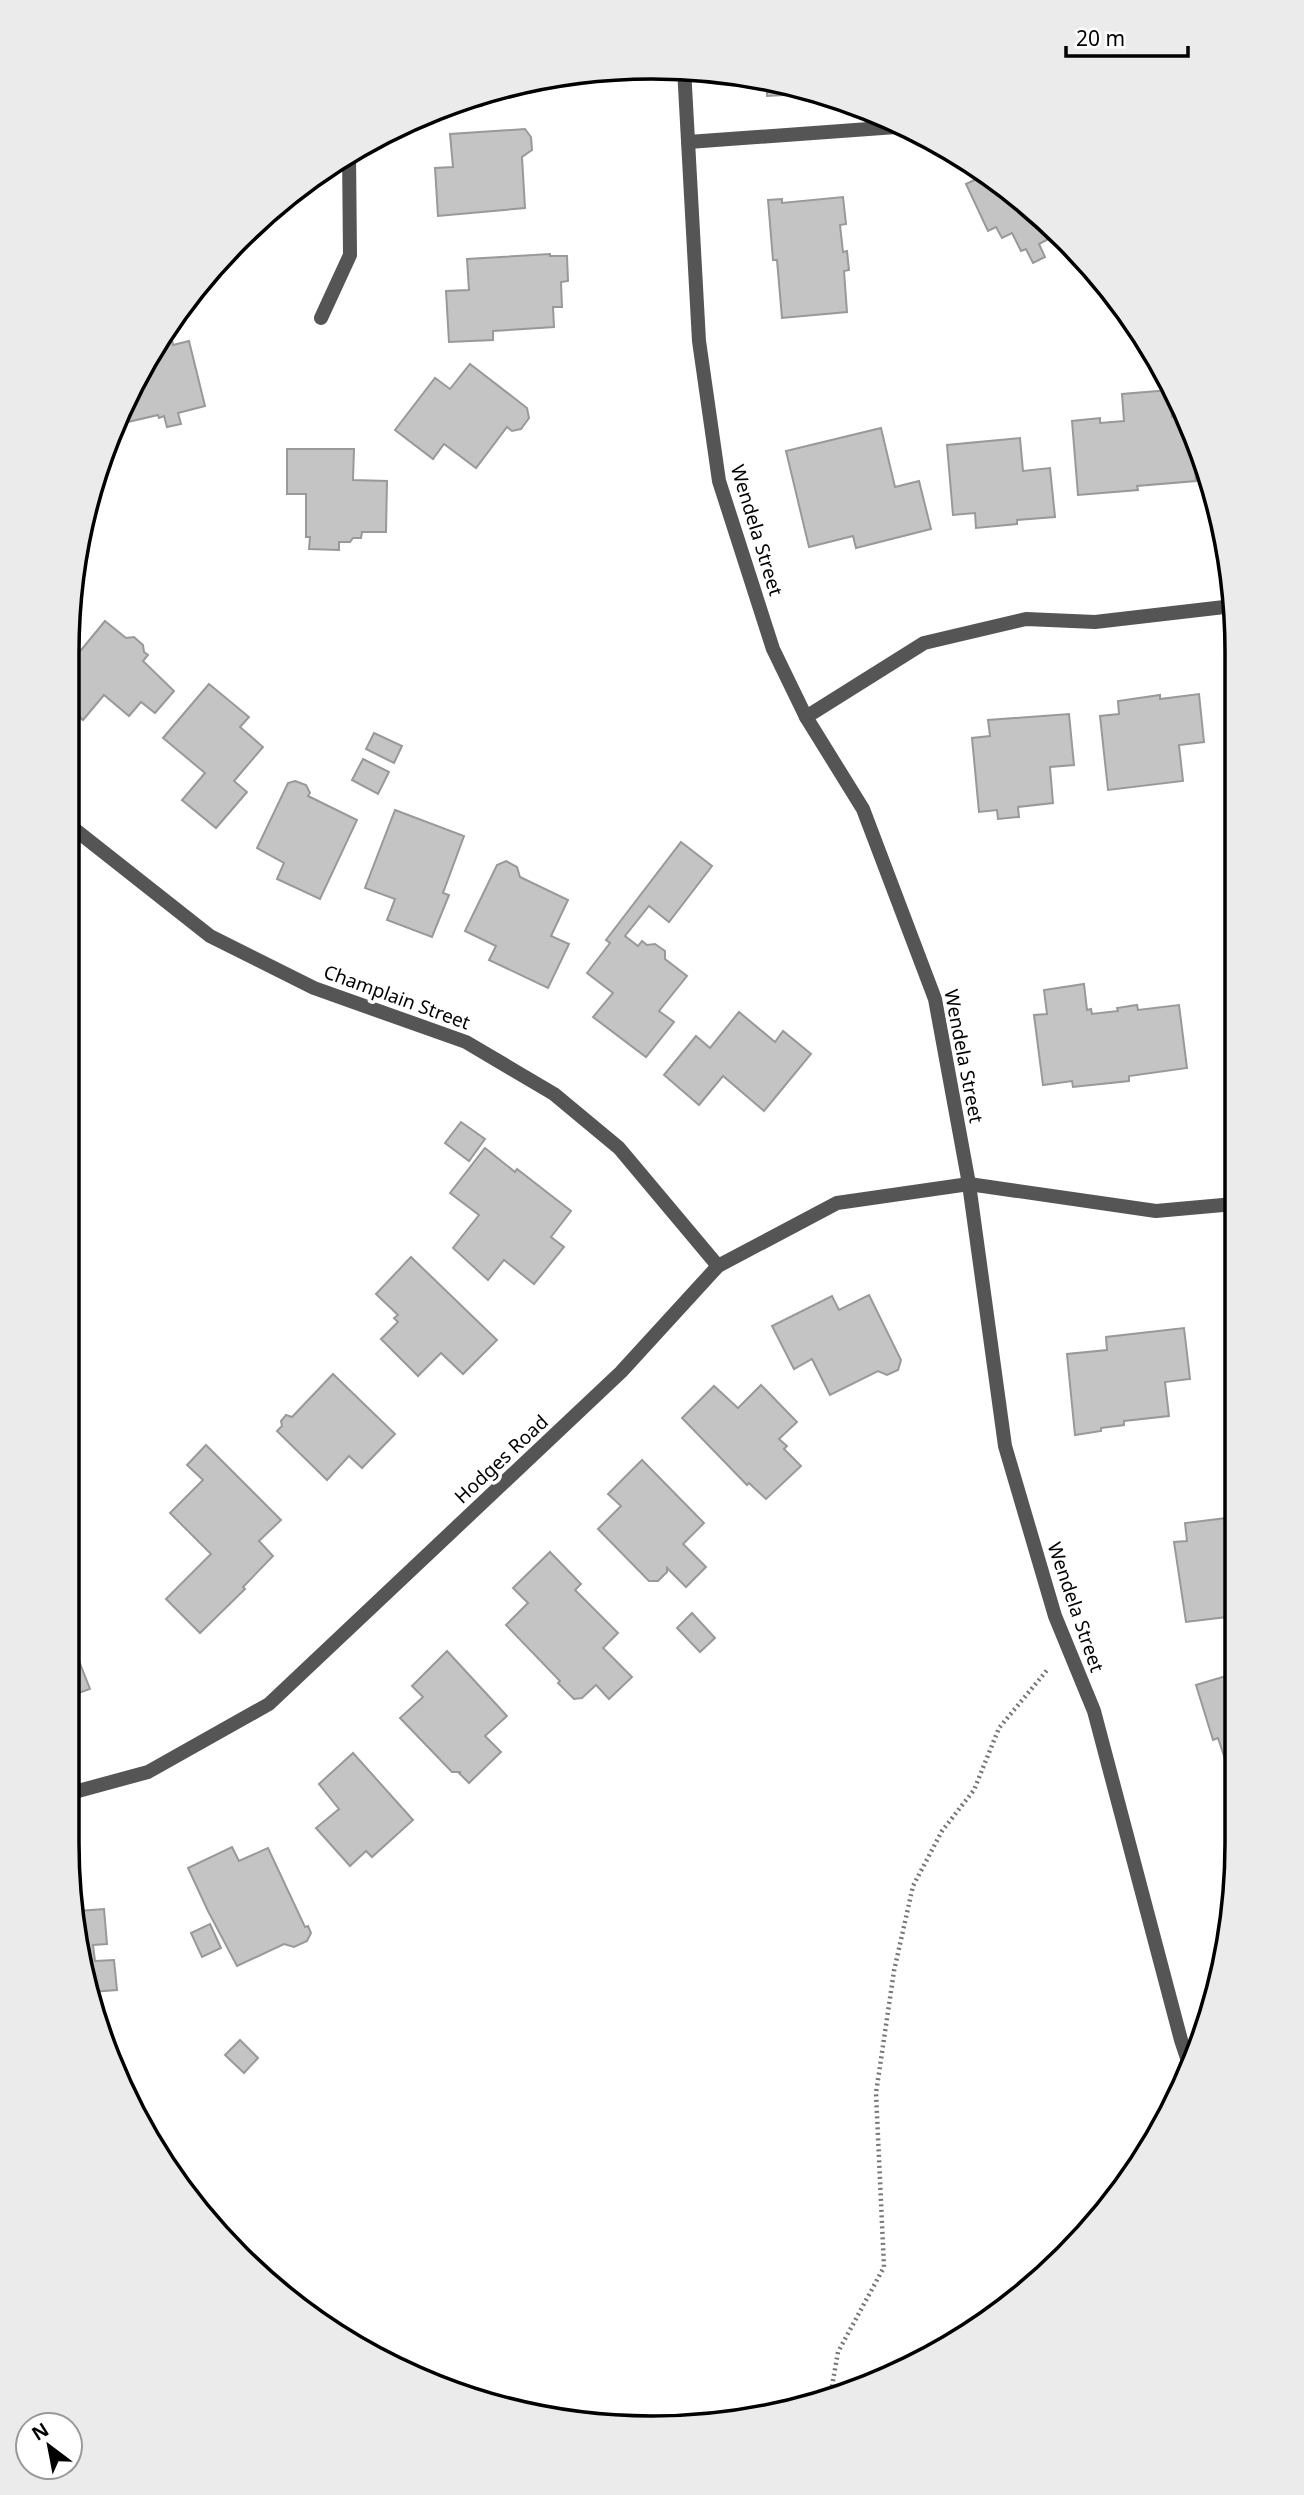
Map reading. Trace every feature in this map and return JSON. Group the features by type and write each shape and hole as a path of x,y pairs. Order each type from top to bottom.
{"street":[{"name":"Wendela Street","path":"685,80 699,341 719,481 773,649 806,717 863,809 935,999 970,1184 1005,1446 1055,1616 1094,1711 1185,2053"},
{"path":"688,142 884,128"},
{"path":"321,318 350,255 349,166"},
{"path":"806,717 923,643 1026,619 1095,622 1223,607"},
{"name":"Champlain Street","path":"79,833 210,936 314,988 466,1042 554,1094 619,1148 718,1266"},
{"name":"Hodges Road","path":"79,1791 148,1772 269,1704 621,1372 718,1266 837,1203 970,1184 1156,1211 1225,1205"}],"path":[{"path":"832,2387 838,2352 884,2267 876,2093 894,1971 913,1886 942,1831 974,1790 999,1728 1067,1647"}],"building":[{"path":"767,91 786,95 767,96"},
{"path":"525,129 531,137 532,150 522,157 525,208 438,216 435,168 453,167 450,134"},
{"path":"976,179 1030,221 1049,239 1039,244 1045,257 1033,263 1026,249 1021,251 1012,233 1002,238 996,227 988,231 966,184"},
{"path":"843,197 846,224 840,225 843,252 847,251 849,270 844,271 847,312 782,318 777,260 773,260 768,200 782,199 782,203"},
{"path":"550,254 567,256 568,281 561,282 562,307 553,307 554,327 493,331 493,340 449,342 446,291 469,290 467,259"},
{"path":"172,339 173,345 189,341 205,406 178,413 181,424 167,427 164,416 159,418 158,415 127,422"},
{"path":"470,364 527,408 529,418 521,429 512,431 507,427 476,468 444,444 433,459 395,430 435,378 450,389"},
{"path":"1162,391 1172,417 1175,417 1182,433 1195,468 1196,481 1137,486 1138,490 1078,495 1072,421 1100,418 1100,423 1124,421 1122,394"},
{"path":"881,428 895,487 919,481 931,529 856,548 853,536 809,547 786,451"},
{"path":"1020,438 1023,471 1050,468 1055,517 1017,520 1017,524 976,528 975,513 953,515 947,445"},
{"path":"287,449 354,449 353,480 387,481 386,532 362,532 361,538 339,542 339,550 309,549 310,537 306,537 306,494 287,494"},
{"path":"105,621 126,638 134,637 143,645 144,652 148,655 143,661 174,691 155,713 141,702 129,716 104,695 83,720 79,717 79,653"},
{"path":"209,684 249,717 240,727 263,747 234,781 247,792 216,828 182,800 205,773 163,738"},
{"path":"1199,694 1204,742 1179,745 1183,781 1108,790 1100,716 1119,714 1118,701 1160,695 1160,699"},
{"path":"1069,714 1074,765 1050,767 1053,803 1018,807 1019,817 998,819 997,810 979,812 972,738 990,736 988,720"},
{"path":"374,733 402,746 394,763 366,749"},
{"path":"363,759 389,772 378,794 352,780"},
{"path":"295,781 306,785 310,793 308,796 357,820 320,899 277,879 284,863 257,848 288,783"},
{"path":"395,810 464,836 443,893 449,895 432,937 387,920 395,899 365,888"},
{"path":"681,842 712,866 669,922 649,906 625,936 638,946 642,941 647,945 655,944 665,951 665,959 687,976 659,1011 674,1022 646,1057 593,1017 613,993 587,973 610,943 606,940"},
{"path":"506,861 517,867 520,877 568,900 551,936 569,944 548,988 489,960 496,946 465,931 497,865"},
{"path":"1084,984 1087,1010 1091,1009 1092,1014 1118,1011 1117,1008 1137,1005 1138,1010 1179,1005 1187,1068 1129,1076 1129,1081 1073,1087 1072,1081 1043,1085 1034,1015 1047,1014 1044,990"},
{"path":"739,1012 775,1042 783,1031 811,1054 764,1111 723,1076 699,1105 664,1075 696,1036 710,1048"},
{"path":"461,1122 485,1139 469,1161 445,1143"},
{"path":"485,1148 571,1211 551,1237 564,1247 534,1284 504,1260 488,1280 453,1248 479,1215 450,1193"},
{"path":"411,1257 497,1340 463,1374 441,1353 418,1376 381,1339 398,1322 394,1318 398,1315 376,1294"},
{"path":"869,1295 901,1360 898,1370 887,1375 878,1371 830,1395 812,1359 794,1369 772,1326 832,1296 839,1310"},
{"path":"1184,1328 1190,1379 1165,1382 1169,1416 1124,1421 1124,1425 1075,1435 1067,1354 1107,1350 1106,1337"},
{"path":"333,1374 395,1434 362,1468 349,1456 327,1480 277,1431 286,1415 292,1417"},
{"path":"761,1385 797,1422 779,1439 787,1446 784,1449 801,1466 766,1499 749,1483 747,1485 682,1418 714,1386 738,1408"},
{"path":"206,1445 281,1520 259,1541 273,1556 243,1587 245,1589 200,1633 166,1599 211,1554 170,1513 203,1480 187,1465"},
{"path":"642,1460 704,1523 683,1544 706,1567 686,1587 667,1568 667,1572 658,1581 649,1581 598,1529 621,1506 608,1494"},
{"path":"1225,1518 1225,1617 1186,1622 1174,1542 1187,1541 1185,1523"},
{"path":"550,1552 581,1584 575,1590 618,1633 603,1648 632,1677 609,1699 596,1685 582,1698 574,1699 506,1625 528,1603 513,1588"},
{"path":"692,1613 715,1638 700,1652 677,1628"},
{"path":"447,1651 507,1716 485,1736 501,1752 469,1783 459,1773 461,1772 452,1772 400,1718 423,1697 412,1686"},
{"path":"79,1661 90,1689 79,1693"},
{"path":"1225,1676 1225,1759 1218,1738 1213,1740 1196,1685"},
{"path":"353,1753 413,1820 372,1857 366,1851 350,1866 316,1828 339,1809 319,1784"},
{"path":"232,1847 239,1861 268,1848 305,1927 308,1926 311,1933 307,1941 294,1947 284,1944 237,1966 188,1868"},
{"path":"104,1909 107,1944 93,1945 95,1961 114,1960 117,1990 98,1991 83,1911"},
{"path":"210,1924 221,1948 202,1957 191,1933"},
{"path":"240,2040 258,2058 244,2073 225,2055"}]}
